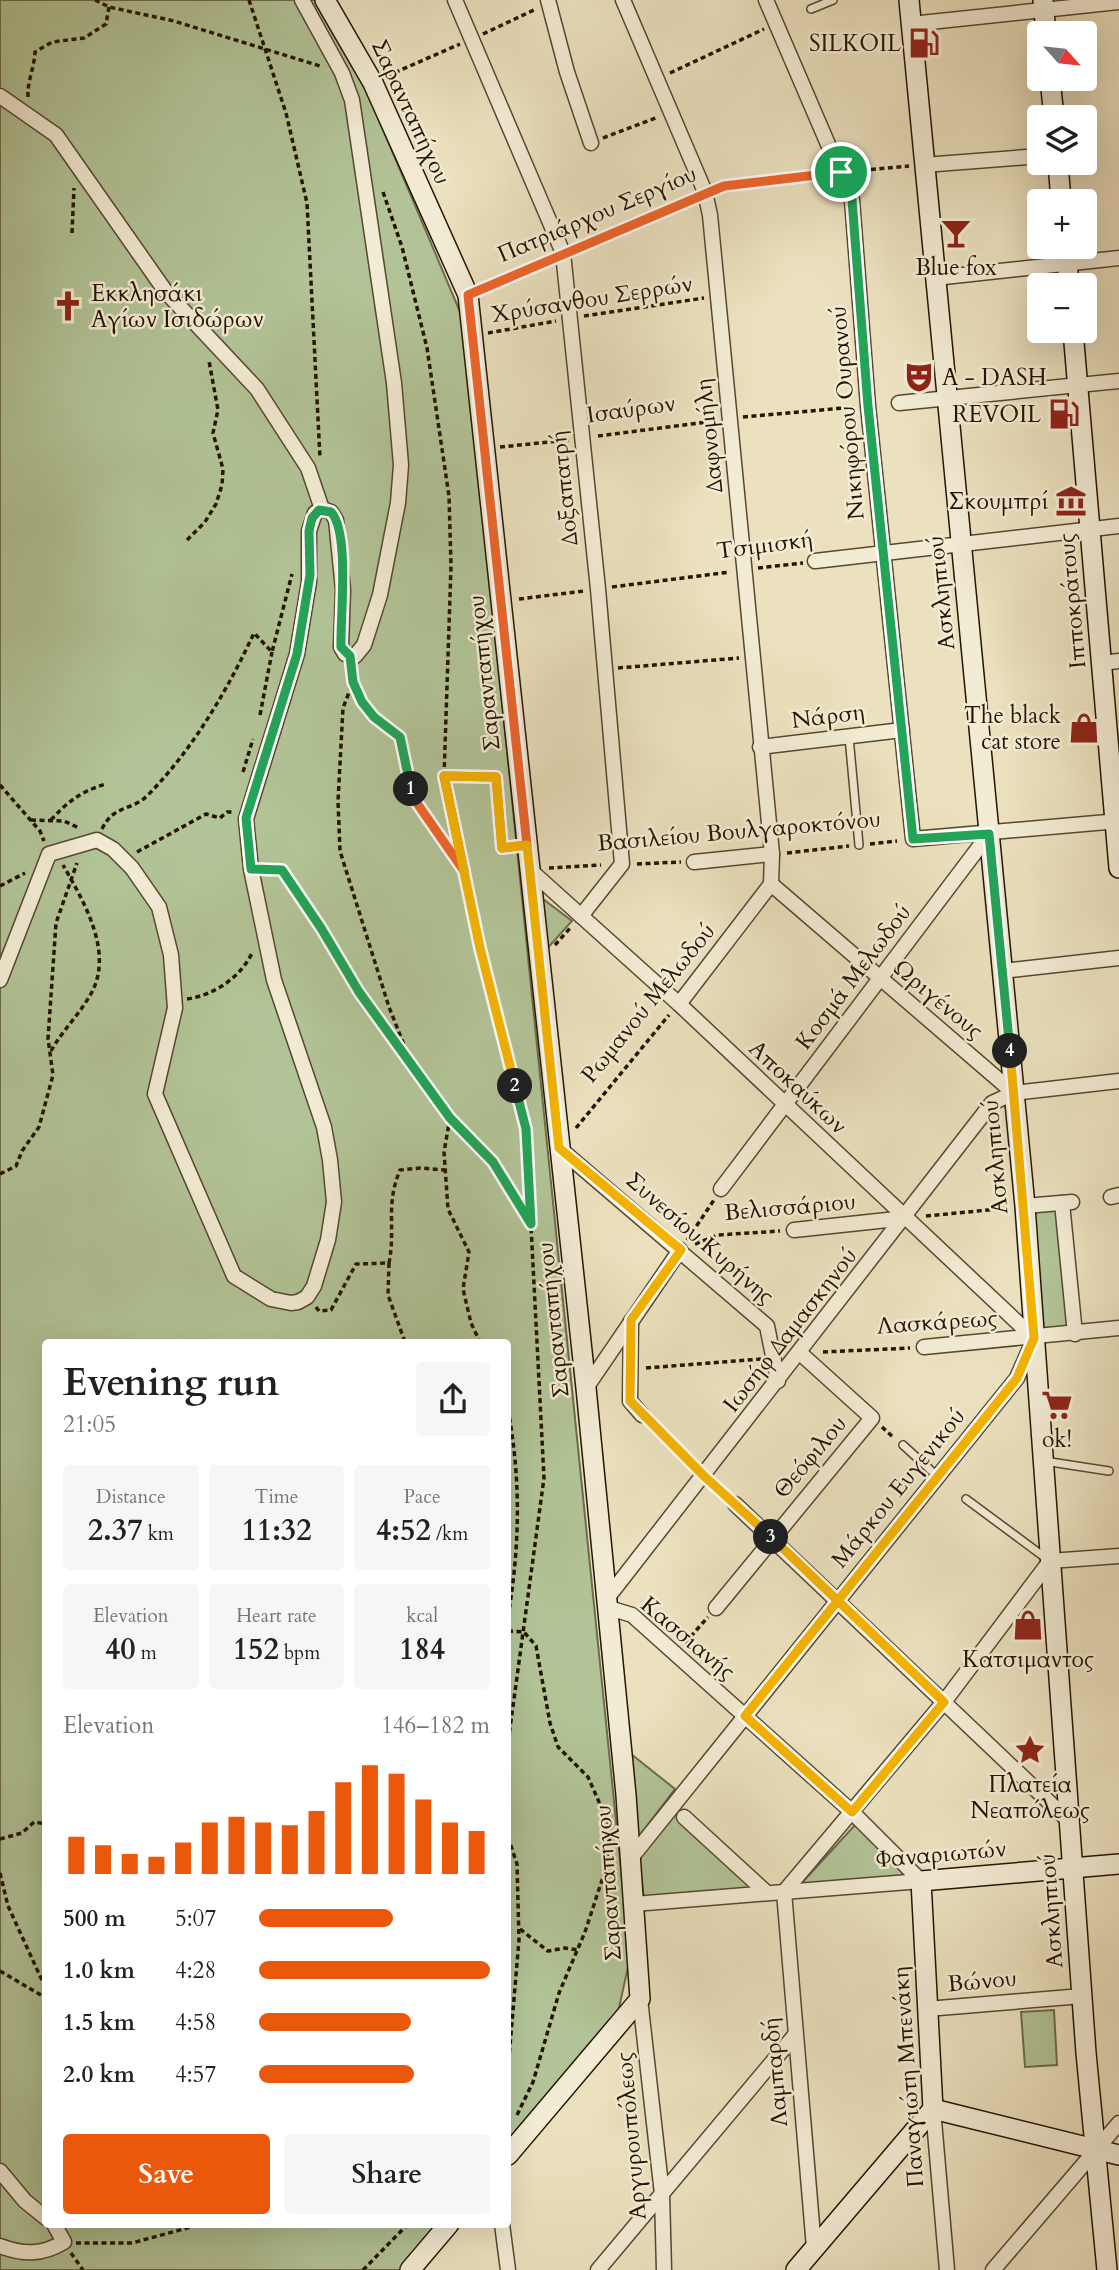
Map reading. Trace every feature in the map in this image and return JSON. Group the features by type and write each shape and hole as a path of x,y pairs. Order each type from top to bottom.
{"street":[{"path":"0,96 56,135 166,292 257,389 308,468 323,509 334,516 338,527 343,590 341,647 350,656 362,650 380,595 398,503 401,465 387,328 352,100 342,73 302,0"},
{"name":"Σαρανταπήχου","path":"325,0 373,83 468,295 586,1388 631,1858 640,1999"},
{"name":"Δοξαπατρή","path":"455,0 563,253 606,669 622,864"},
{"name":"Δαφνομήλη","path":"623,0 705,192 731,419 772,854 771,884"},
{"name":"Νικηφόρου Ουρανού","path":"766,0 852,200 868,406 913,839"},
{"name":"Ασκληπιού","path":"909,0 1025,1206 1072,1868 1107,2270"},
{"path":"551,1 567,72 591,143"},
{"path":"911,24 1044,5 1119,2"},
{"path":"924,165 1027,157"},
{"path":"1097,257 1119,258"},
{"path":"935,278 1043,259"},
{"name":"Ιπποκράτους","path":"1074,343 1090,529 1110,662 1119,868"},
{"path":"899,403 1119,381"},
{"path":"0,981 49,854 94,834 127,863 159,907 172,956 175,1008 155,1094 234,1276 280,1302 291,1303 307,1297 320,1274 328,1240 334,1202 330,1160 324,1127 274,980 251,869 246,818 297,654 310,575 310,523 315,513 323,509"},
{"name":"Τσιμισκή","path":"815,561 1119,526"},
{"name":"Νάρση","path":"760,747 902,730"},
{"name":"Βασιλείου Βουλγαροκτόνου","path":"913,839 1117,821"},
{"name":"Κοσμά Μελωδού","path":"721,1189 989,834"},
{"name":"Βασιλείου Βουλγαροκτόνου","path":"694,862 772,854"},
{"path":"580,916 622,864"},
{"name":"Αποκαύκων","path":"530,870 678,1004 1034,1338"},
{"name":"Ωριγένους","path":"771,884 1014,1093"},
{"name":"Ρωμανού Μελωδού","path":"678,1004 771,884"},
{"path":"1002,971 1119,958"},
{"path":"1014,1093 1119,1081"},
{"name":"Ιωσήφ Δαμασκηνού","path":"606,1604 906,1219 992,1103 1014,1093"},
{"name":"Συνεσίου Κυρήνης","path":"559,1148 767,1326 776,1358 778,1381"},
{"path":"1025,1206 1067,1203 1075,1334"},
{"name":"Βελισσάριου","path":"794,1230 906,1219"},
{"path":"586,1388 681,1250"},
{"path":"631,1320 630,1401 642,1415"},
{"name":"Λασκάρεως","path":"924,1347 1119,1328"},
{"name":"Μάρκου Ευγενικού","path":"631,1858 1017,1378 1034,1338"},
{"path":"800,1353 872,1418"},
{"name":"Θεόφιλου","path":"716,1608 872,1418"},
{"path":"735,1504 1069,1821"},
{"path":"784,1892 944,1702 1050,1561 1119,1556"},
{"name":"Κασσιανής","path":"606,1604 632,1615 676,1653 852,1812 921,1881"},
{"path":"684,1817 767,1893"},
{"name":"Φαναριωτών","path":"634,1904 1119,1864"},
{"name":"Παναγιώτη Μπενάκη","path":"921,1881 933,2109 947,2270"},
{"name":"Λαμπαρδή","path":"784,1892 814,2248"},
{"name":"Βώνου","path":"927,2008 1082,1996"},
{"path":"511,2151 640,1999"},
{"name":"Αργυρουπόλεως","path":"640,1999 662,2194 664,2270"},
{"path":"598,2270 794,2035"},
{"path":"796,2270 933,2109 1119,2155"},
{"path":"993,2270 1119,2123"},
{"path":"0,2171 25,2202 42,2215"},
{"path":"0,2246 14,2251 45,2253 64,2242 56,2228"},
{"path":"410,2270 446,2228"},
{"path":"503,2228 508,2270"}],"lane":[{"path":"811,9 833,0"},
{"path":"753,183 841,172"},
{"path":"849,737 859,845"},
{"path":"903,1445 937,1476"},
{"path":"1043,1461 1109,1471"},
{"path":"967,1499 1050,1561"}],"path":[{"path":"95,0 109,8 174,21 342,73"},
{"path":"249,0 286,113 307,203 321,469"},
{"path":"373,83 551,1"},
{"path":"19,109 28,101 27,86 34,75 35,52 52,42 84,38 106,24 109,8"},
{"path":"658,79 775,24"},
{"path":"591,143 671,111"},
{"path":"72,233 75,161"},
{"path":"841,172 924,165"},
{"name":"Πατριάρχου Σεργίου","path":"468,295 705,192 724,186 753,183"},
{"path":"381,186 402,247 427,348 449,496 451,566 444,776 526,1129 544,1478 511,1722"},
{"name":"Χρύσανθου Σερρών","path":"472,336 717,296"},
{"path":"187,540 210,513 222,485 222,462 215,447 213,433 218,410 207,338"},
{"name":"Ισαύρων","path":"484,449 731,419 868,406"},
{"name":"Τσιμισκή","path":"500,602 815,561"},
{"path":"0,1174 16,1166 22,1151 39,1127 53,1075 50,1052 56,923 73,867 94,834 100,834 108,815 146,797 228,688 254,633 272,652 294,567 310,575"},
{"path":"350,656 353,682 362,702 374,717 400,737 412,796 464,871"},
{"path":"606,669 752,657"},
{"path":"353,682 343,708 338,801 340,850 389,1007 413,1068"},
{"path":"444,776 496,777 502,848 527,845"},
{"path":"51,820 68,801 88,789 106,784"},
{"path":"0,785 40,831 49,854 61,862 85,904 100,945 95,984 90,997 62,1031 50,1052"},
{"path":"127,863 150,843 206,814 220,818 227,812 239,813 246,818"},
{"path":"31,820 51,820 83,828"},
{"name":"Βασιλείου Βουλγαροκτόνου","path":"772,854 913,839"},
{"name":"Βασιλείου Βουλγαροκτόνου","path":"530,870 694,862"},
{"path":"251,869 282,870 359,992 450,1118 493,1162 531,1224"},
{"path":"540,962 580,916"},
{"name":"Ρωμανού Μελωδού","path":"559,1148 678,1004"},
{"path":"450,1118 444,1153 447,1209 469,1252 463,1289 471,1323 479,1339"},
{"path":"404,1339 388,1295 390,1193 400,1170 420,1167 445,1170"},
{"path":"681,1250 721,1189"},
{"path":"906,1219 1025,1206"},
{"name":"Βελισσάριου","path":"681,1250 718,1235 794,1230"},
{"path":"307,1297 319,1311 331,1310 356,1264 369,1266 389,1263"},
{"name":"Λασκάρεως","path":"800,1353 924,1347"},
{"path":"630,1369 776,1358"},
{"path":"642,1415 704,1476"},
{"path":"872,1418 903,1445"},
{"path":"511,1427 520,1511 511,1590"},
{"path":"676,1653 716,1608"},
{"path":"511,1631 524,1632 536,1646 550,1723 558,1747 588,1777 610,1829 605,1871 579,1950 559,1993 533,2082 514,2120"},
{"path":"0,1839 22,1833 34,1822 42,1823"},
{"path":"610,1829 620,1828"},
{"path":"511,1846 517,1864 519,1927 511,2030"},
{"path":"0,1873 8,1906 42,1980"},
{"path":"519,1927 548,1951 565,1948 579,1950"},
{"path":"0,1971 42,1996"},
{"path":"64,2242 132,2243 187,2228"},
{"path":"366,2269 404,2228"}],"green space":[{"path":"0,0 316,0 363,82 463,319 630,1958 617,2017 511,2145 511,1339 42,1339 42,2228 440,2228 404,2270 0,2270"},
{"path":"539,896 572,921 545,951"},
{"path":"1060,1207 1071,1327 1041,1330 1031,1209"},
{"path":"626,1750 675,1789 636,1840"},
{"path":"676,1812 760,1890 644,1899 639,1857"},
{"path":"855,1825 908,1876 799,1886"},
{"path":"1054,2010 1057,2065 1025,2067 1021,2012"}],"place":[{"name":"SILKOIL","path":"924,43"},
{"name":"Blue fox","path":"956,233"},
{"name":"Εκκλησάκι Αγίων Ισιδώρων","path":"68,306"},
{"name":"A - DASH","path":"919,377"},
{"name":"REVOIL","path":"1064,414"},
{"name":"Σκουμπρί","path":"1071,501"},
{"name":"The black cat store","path":"1084,728"},
{"name":"ok!","path":"1057,1405"},
{"name":"Κατσιμαντος","path":"1028,1625"},
{"name":"Πλατεία Νεαπόλεως","path":"1030,1750"}],"route":[{"path":"841,172 724,186 705,192 468,295 527,845 502,848 496,777 444,776 464,871 412,796 400,737 374,717 362,702 353,682 350,656 345,654 341,647 343,590 338,527 334,516 326,509 315,513 310,523 310,575 297,654 248,810 246,830 251,869 282,870 359,992 450,1118 493,1162 531,1224 526,1129 480,948 444,776 496,777 502,848 527,845 559,1148 681,1250 631,1320 630,1401 704,1476 838,1600 944,1702 852,1812 745,1716 838,1600 937,1476 1017,1378 1034,1338 1025,1206 989,834 913,839 868,406 852,200 841,172"}]}
